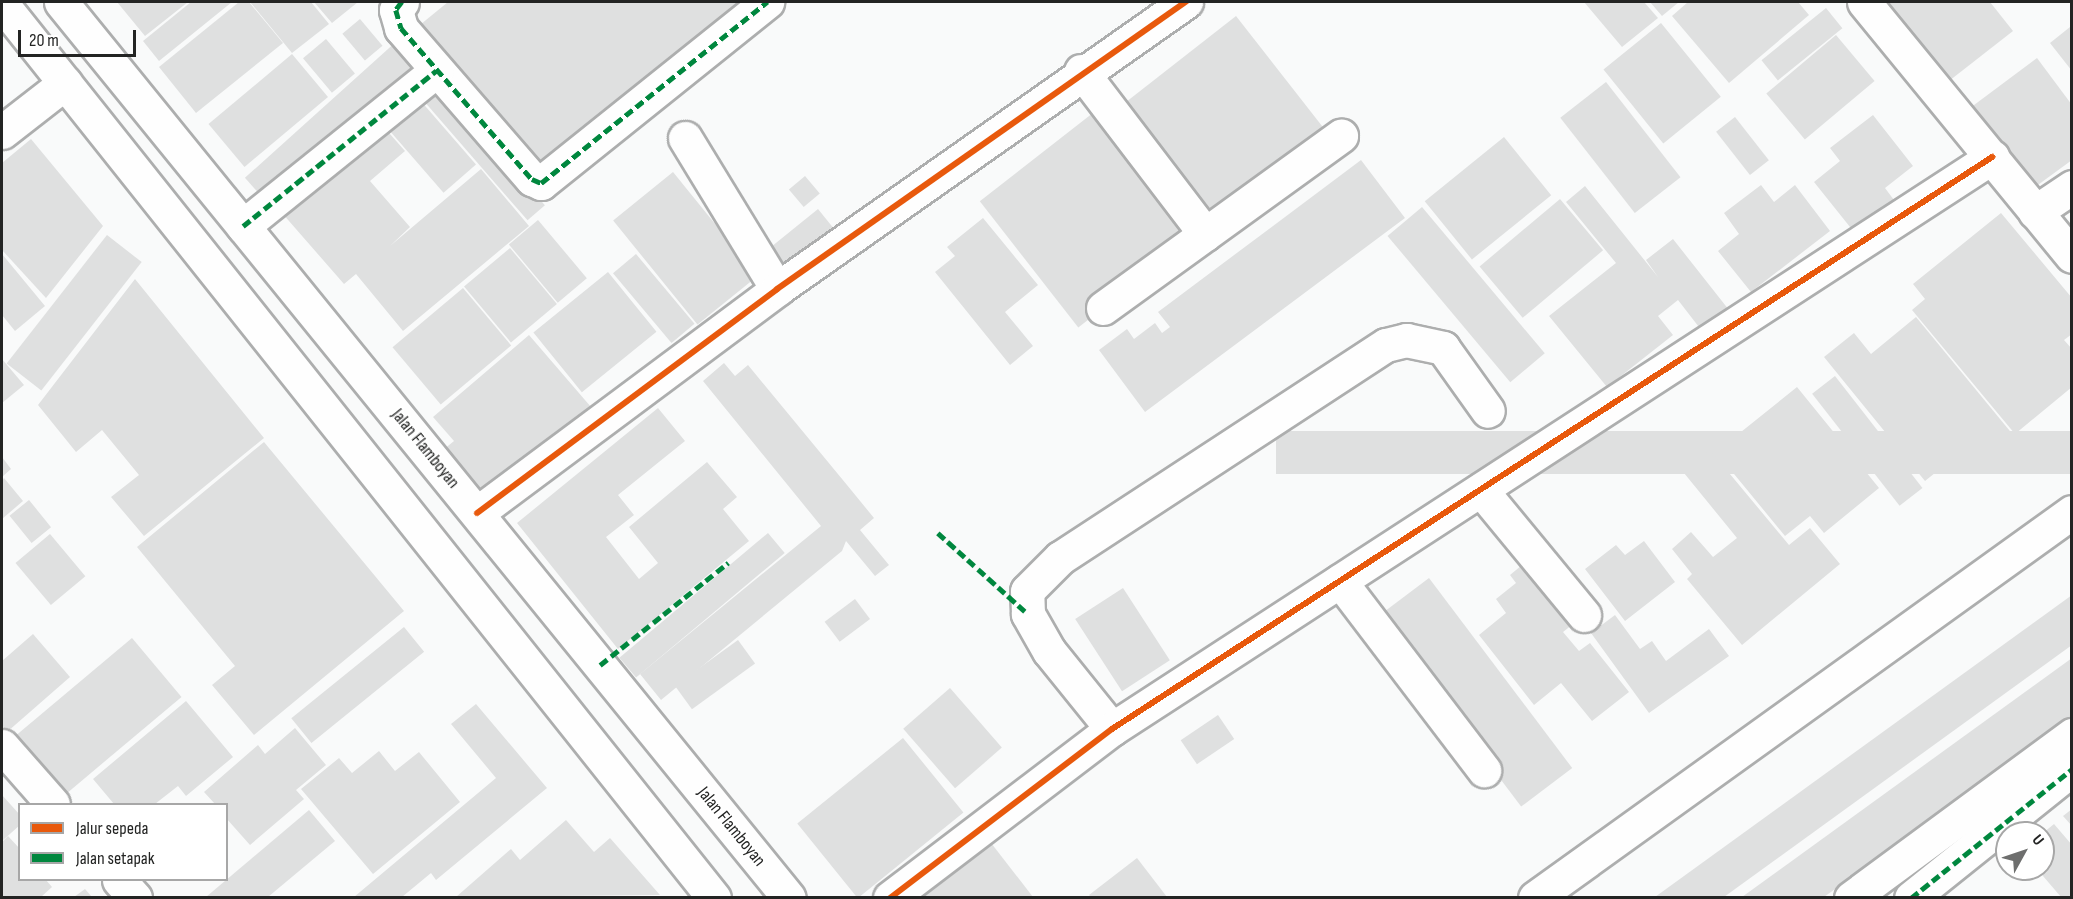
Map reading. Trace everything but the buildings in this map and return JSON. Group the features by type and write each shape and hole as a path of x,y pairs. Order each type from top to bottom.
{"street":[{"name":"Jalan Flamboyan","path":"61,2 789,897"},
{"path":"402,2 396,10 401,28 436,71 541,183 766,2"},
{"path":"477,513 777,289 1081,71 1186,2"},
{"path":"1864,2 2072,256"},
{"path":"2,4 714,897"},
{"path":"243,226 436,71"},
{"path":"1081,71 1205,234"},
{"path":"2,132 65,83"},
{"path":"1103,308 1341,136"},
{"path":"685,138 777,289"},
{"path":"890,897 1112,729 1992,158"},
{"path":"2035,212 2072,187"},
{"path":"1112,729 1049,651 1028,614 1027,591 1060,558 1386,345 1406,340 1443,348 1488,411"},
{"path":"1481,490 1584,615"},
{"path":"1535,897 2072,512"},
{"path":"1341,581 1484,770"},
{"path":"1851,897 2072,735"},
{"path":"2,746 52,803"},
{"path":"1911,897 2072,769"},
{"path":"121,881 135,897"}],"marked path":[{"path":"402,2 396,10 401,28 532,179 541,183 767,2"},
{"path":"243,226 436,71"},
{"path":"938,533 1028,614"},
{"path":"600,665 728,563"},
{"path":"1911,898 2072,769"}],"cycle path":[{"path":"477,513 777,289 1186,2"},
{"path":"890,898 1112,729 1992,157"}]}
